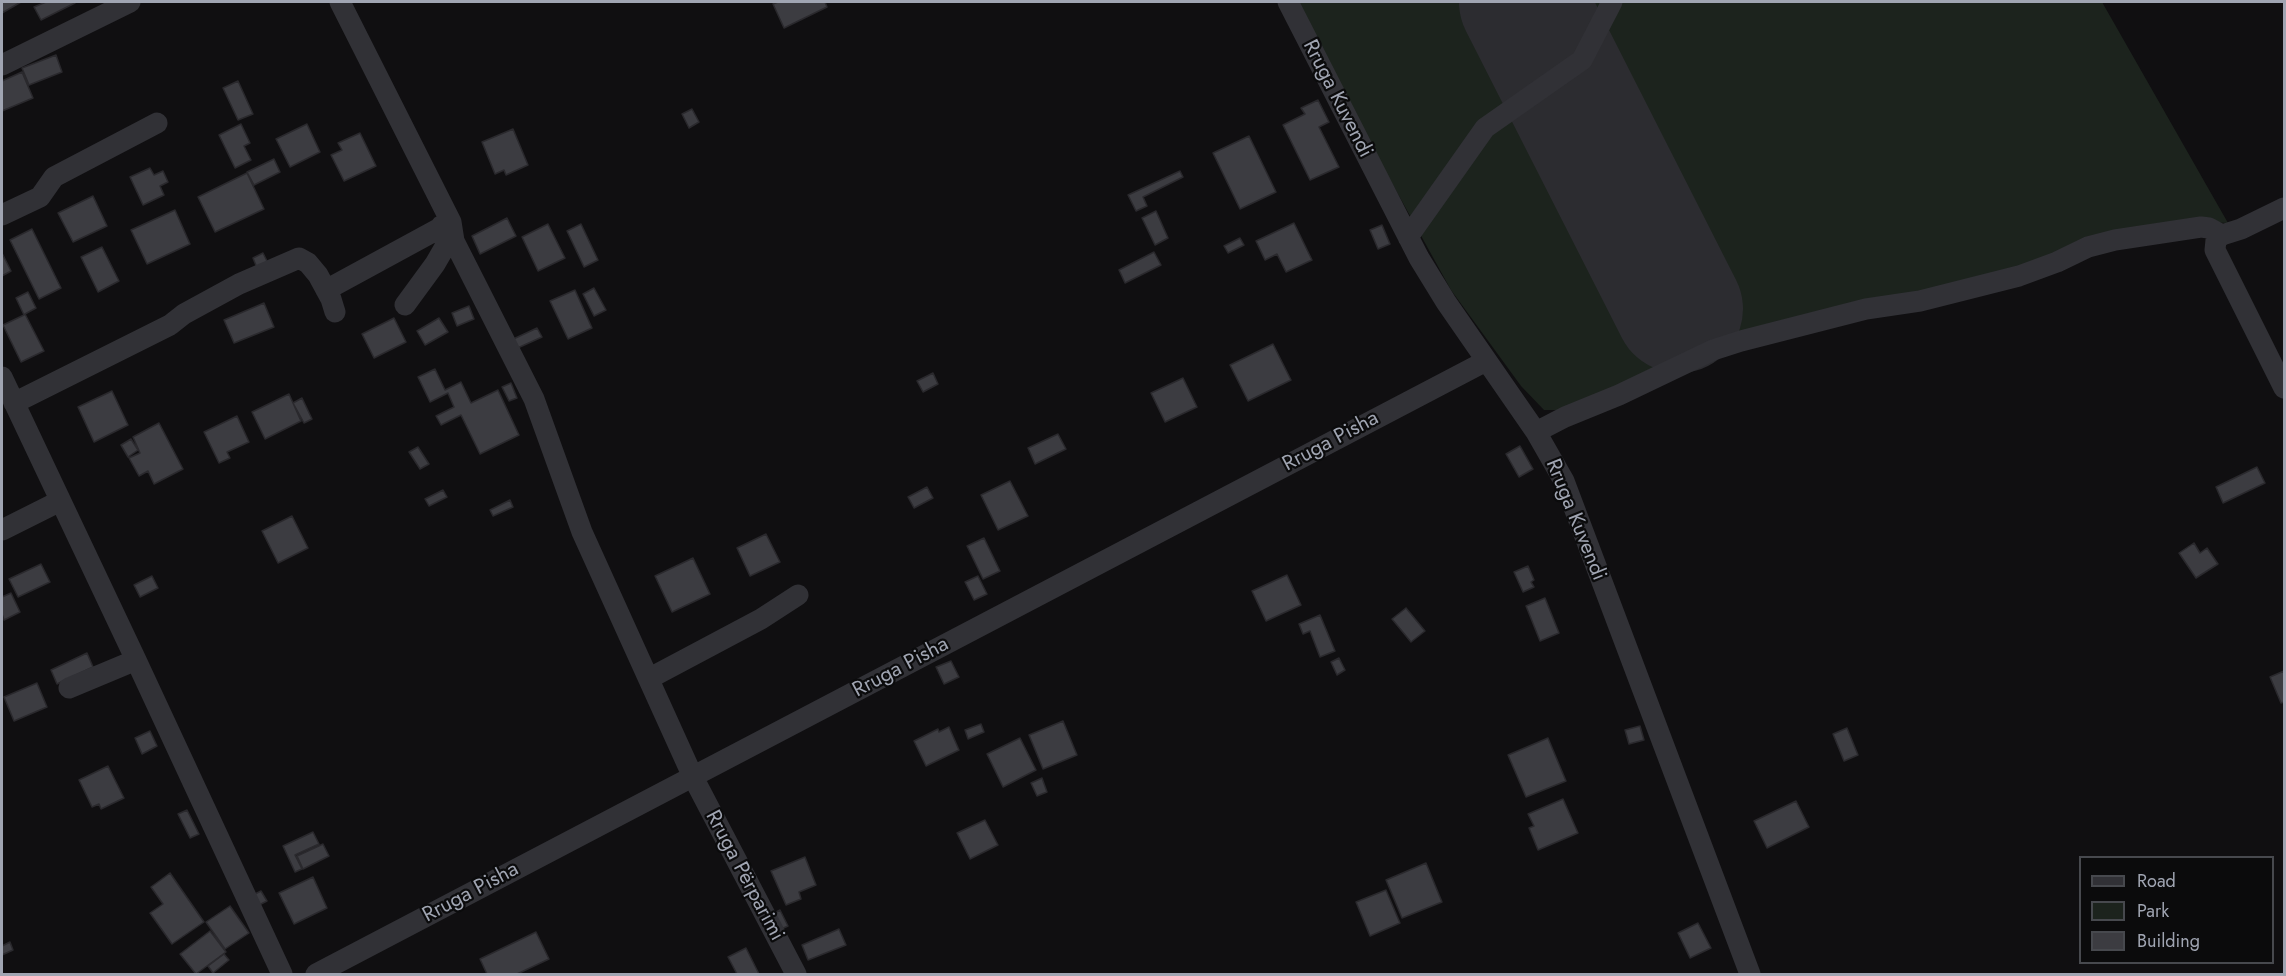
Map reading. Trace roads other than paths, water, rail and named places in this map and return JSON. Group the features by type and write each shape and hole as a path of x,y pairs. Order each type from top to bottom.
{"street":[{"path":"2,65 130,2"},
{"name":"Rruga Përparimi","path":"340,2 454,241 534,399 582,532 693,777 796,975"},
{"name":"Rruga Kuvendi","path":"1288,2 1408,237 1446,302 1510,392 1564,481 1750,975"},
{"path":"1408,237 1485,128 1582,60 1612,2"},
{"path":"2,215 40,197 54,177 157,123"},
{"path":"2284,208 2241,229 2222,235 2216,240 2215,250 2284,388"},
{"path":"326,290 446,224 446,245 405,305"},
{"path":"1536,432 1713,351 1741,341 1866,309 1920,301 2009,278 2056,262 2088,247 2115,240 2201,227 2209,228 2222,235"},
{"path":"14,403 170,325 184,314 239,284 299,258 308,263 326,290 335,312"},
{"name":"Rruga Pisha","path":"316,975 1486,361"},
{"path":"2,377 282,975"},
{"path":"2,530 60,501"},
{"path":"650,678 761,619 798,595"},
{"path":"69,688 136,660"}]}
